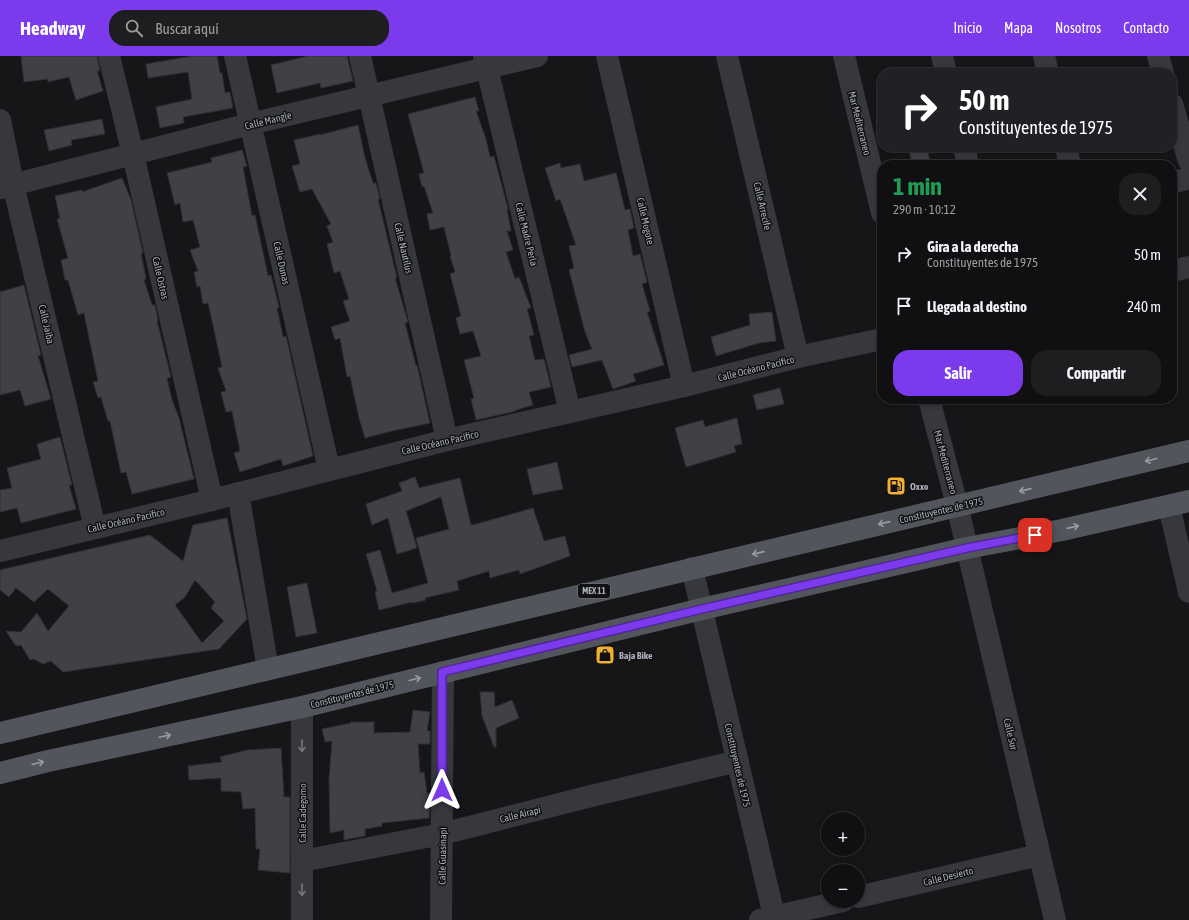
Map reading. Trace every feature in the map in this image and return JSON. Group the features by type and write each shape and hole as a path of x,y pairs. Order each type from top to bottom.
{"main road":[{"name":"Constituyentes de 1975","path":"0,733 1189,451"},
{"name":"Constituyentes de 1975","path":"0,773 48,761 302,707 702,609 967,548 1062,530 1179,503"}],"street":[{"name":"Calle Ostras","path":"109,56 212,500"},
{"name":"Calle Dunas","path":"235,56 329,469"},
{"name":"Calle Nautilus","path":"360,56 447,440"},
{"name":"Calle Mangle","path":"7,186 250,124 370,96 485,62 537,56"},
{"name":"Calle Mogote","path":"607,56 684,386"},
{"name":"Calle Arrecife","path":"727,56 798,357"},
{"name":"Mar Mediterraneo","path":"844,56 877,191"},
{"path":"942,56 945,68"},
{"path":"1044,56 1047,68"},
{"path":"1158,56 1162,68"},
{"name":"Calle Madre Perla","path":"485,62 570,412"},
{"name":"Calle Jaiba","path":"0,120 7,186 95,528"},
{"path":"1177,121 1189,161"},
{"path":"1177,181 1189,178"},
{"path":"1177,270 1189,267"},
{"name":"Calle Océano Pacífico","path":"0,551 212,500 447,440 684,386 798,357 877,340"},
{"name":"Mar Mediterraneo","path":"930,404 967,548"},
{"path":"238,493 268,669"},
{"path":"1179,503 1189,592"},
{"name":"Calle Sur","path":"967,548 1055,920"},
{"name":"Constituyentes de 1975","path":"692,568 738,761 770,919"},
{"name":"Calle Guasinapi","path":"441,920 442,672"},
{"name":"Calle Cadegomo","path":"302,707 302,920"},
{"name":"Calle Airapi","path":"302,861 442,834 591,796 738,761"},
{"name":"Calle Desierto","path":"865,896 1039,854"},
{"path":"770,919 821,906"}],"building":[{"path":"21,56 97,56 100,71 97,71 103,91 76,100 69,77 48,82 48,79 24,82"},
{"path":"193,56 217,56 220,73 222,73 225,93 230,92 233,108 183,117 184,123 160,128 156,107 192,99 188,72 148,78 146,64"},
{"path":"308,56 347,56 353,81 321,88 320,83 277,93 271,65"},
{"path":"475,97 479,111 476,111 486,139 490,157 494,156 508,209 511,231 507,231 513,250 506,252 515,279 519,277 531,308 527,309 534,335 529,336 535,360 544,359 551,387 529,392 533,405 516,411 476,420 471,399 474,398 464,360 481,356 473,331 460,334 456,318 461,316 450,274 455,272 450,256 451,255 444,227 430,230 427,214 433,213 424,186 422,187 419,174 424,173 408,114"},
{"path":"102,119 105,134 71,140 72,145 49,151 44,130"},
{"path":"358,125 365,158 373,183 376,183 380,199 378,199 397,278 395,278 408,322 405,323 416,366 417,365 430,423 365,438 350,376 347,377 340,338 335,340 331,327 350,321 343,301 349,299 340,271 334,273 327,244 333,242 327,226 331,224 312,189 300,192 292,166 300,164 294,140"},
{"path":"242,150 247,166 243,167 252,216 255,215 268,276 271,275 279,307 277,308 283,337 286,336 313,456 283,466 281,459 240,472 234,453 240,451 232,411 226,412 221,392 226,391 218,368 222,367 211,316 208,303 203,304 200,286 197,287 194,272 198,271 190,250 200,247 193,220 183,222 180,203 175,205 167,173 212,162 211,158"},
{"path":"909,152 928,152 930,160 911,160"},
{"path":"560,163 561,168 580,164 584,181 616,173 625,210 630,209 634,228 628,230 633,256 640,254 647,282 642,284 650,311 647,312 664,365 633,374 636,381 613,389 602,360 572,367 569,355 592,349 585,332 569,270 574,268 569,246 576,245 560,199 556,201 545,168"},
{"path":"122,178 131,200 143,253 141,253 146,279 144,280 152,305 155,305 157,321 171,377 167,378 172,400 179,418 194,479 132,494 126,472 121,473 110,421 108,421 101,397 98,398 93,382 98,381 84,313 78,315 68,280 65,280 61,260 68,258 57,219 60,219 55,196 82,190 82,192"},
{"path":"24,285 41,355 38,356 51,399 25,406 20,390 0,395 0,292"},
{"path":"772,312 776,341 759,343 716,356 711,337 750,325 749,314"},
{"path":"780,388 784,404 757,410 753,395"},
{"path":"737,418 742,444 734,446 736,452 686,467 675,428 703,420 705,427"},
{"path":"60,437 72,485 69,485 76,509 21,523 17,508 0,512 0,490 12,488 7,468 41,459 37,444"},
{"path":"557,462 563,489 533,495 527,469"},
{"path":"415,477 419,488 460,478 471,525 533,508 544,541 565,536 570,556 520,574 519,570 490,578 489,571 457,581 459,590 425,598 426,600 379,610 375,592 377,591 366,554 380,550 392,593 428,583 416,538 449,529 441,497 406,511 417,548 397,554 388,518 372,525 366,504 402,491 399,483"},
{"path":"227,518 247,619 219,649 63,672 51,661 43,664 34,659 30,660 21,645 16,646 6,631 21,632 37,613 48,631 69,606 48,589 34,602 16,588 9,597 0,590 0,570 150,535 183,561 193,525","holes":["195,580 215,602 211,608 224,621 202,643 175,605 185,597"]},
{"path":"307,583 317,633 296,637 287,587"},
{"path":"480,692 494,692 495,707 512,700 519,718 496,728 496,747 494,747 482,716"},
{"path":"413,710 430,712 427,731 430,731 430,744 418,744 420,773 424,772 427,793 430,793 429,818 382,823 382,826 365,829 365,836 344,840 344,830 330,833 329,780 332,741 325,742 322,729 351,722 374,722 374,733 410,732"},
{"path":"281,748 284,797 290,797 290,873 258,870 260,849 256,849 255,808 243,809 241,792 221,791 221,778 189,780 188,766 222,762 220,757 247,750"}],"place":[{"name":"Oxxo","path":"896,486"},
{"name":"Baja Bike","path":"605,655"}],"route":[{"path":"442,790 442,672 702,609 967,548 1035,535"}]}
